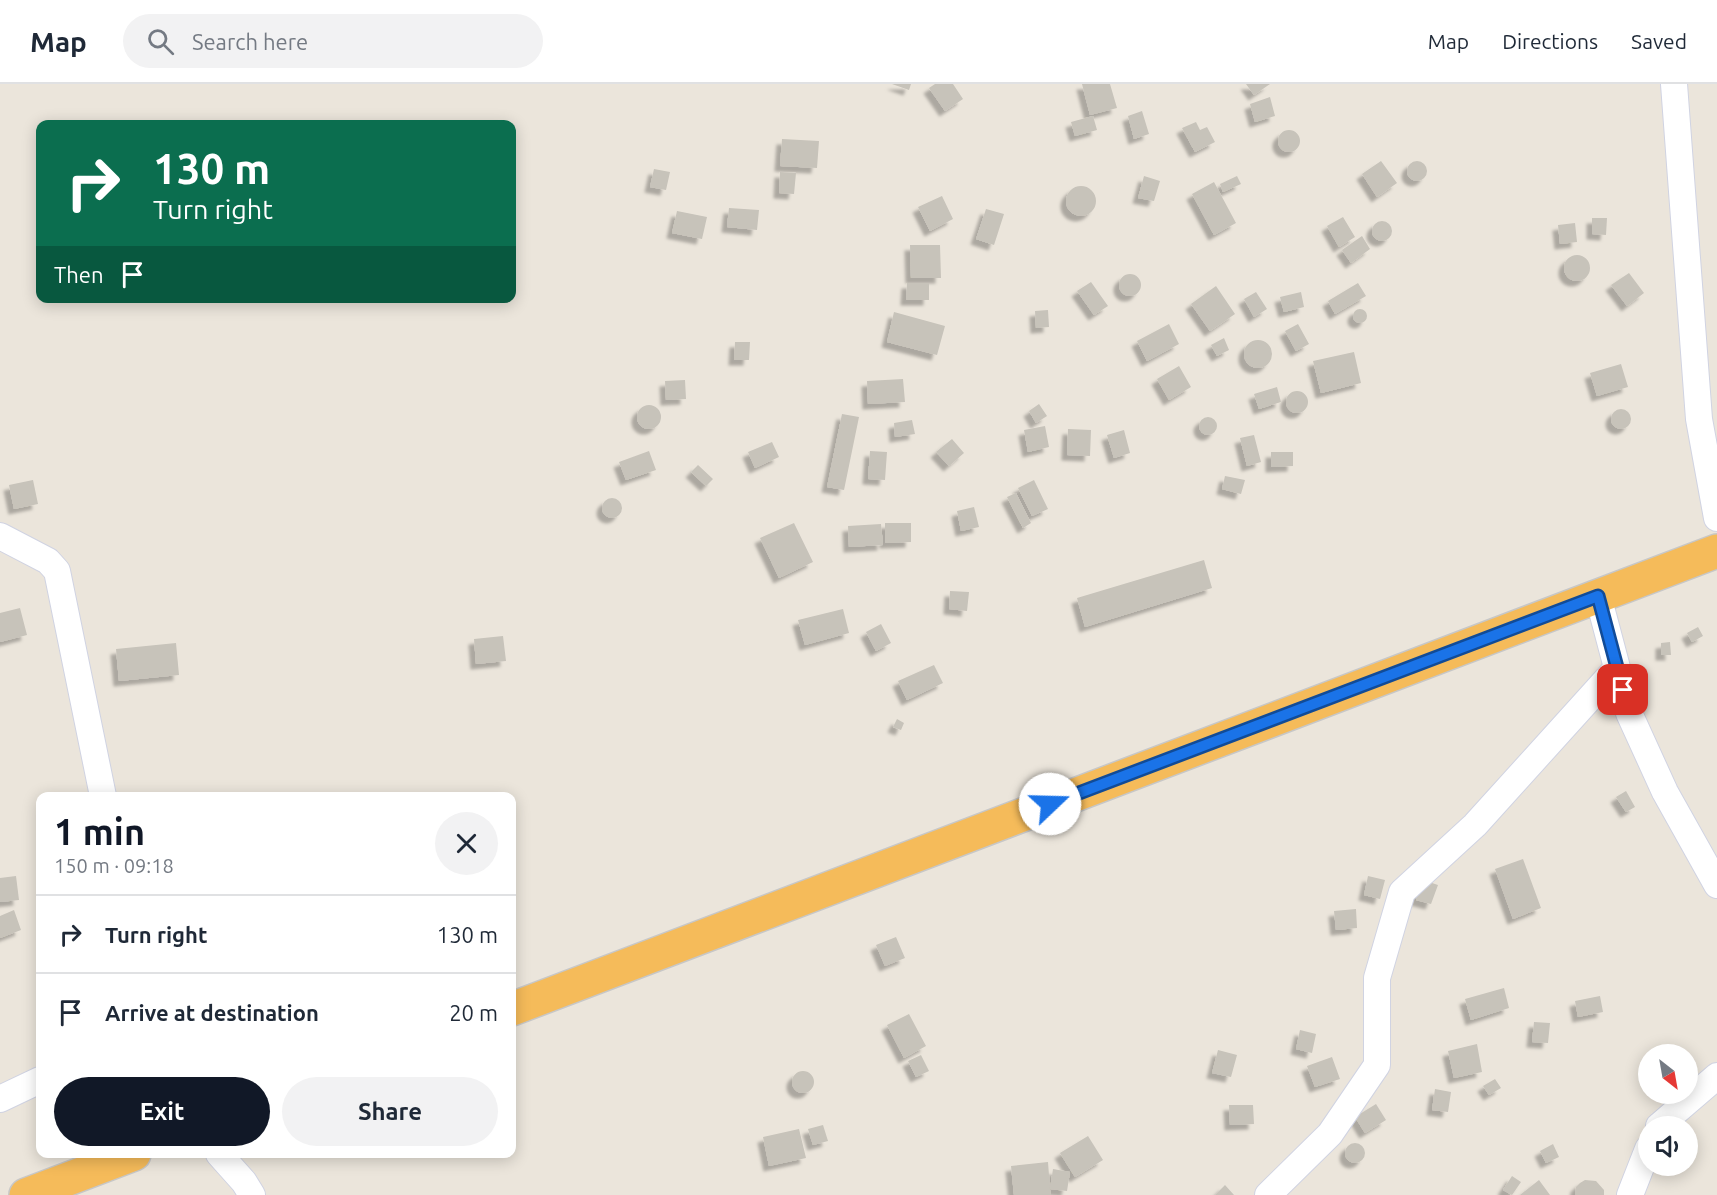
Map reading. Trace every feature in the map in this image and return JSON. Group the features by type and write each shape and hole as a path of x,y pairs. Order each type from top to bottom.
{"highway":[{"path":"516,1007 1717,551"},
{"path":"26,1195 123,1158"}],"street":[{"path":"1674,84 1717,518"},
{"path":"0,536 48,561 57,572 103,792"},
{"path":"1598,596 1629,712 1665,792 1717,885"},
{"path":"1268,1195 1330,1134 1377,1065 1377,978 1402,892 1475,825 1617,668"},
{"path":"1671,1116 1717,1076"},
{"path":"0,1099 36,1082"},
{"path":"223,1158 244,1182 252,1195"},
{"path":"1630,1195 1638,1175"}],"building":[{"path":"892,84 911,84 909,90"},
{"path":"935,84 953,84 963,99 945,111 929,88"},
{"path":"1082,84 1110,84 1117,108 1090,115"},
{"path":"1246,84 1270,84 1254,95"},
{"path":"1270,97 1275,116 1255,122 1250,104"},
{"path":"1142,111 1149,134 1134,139 1128,116"},
{"path":"1093,116 1097,130 1075,136 1071,122"},
{"path":"1196,122 1200,130 1207,127 1215,142 1195,152 1182,128"},
{"path":"1285,130 1293,130 1300,137 1300,145 1293,152 1285,152 1278,145 1278,137"},
{"path":"782,139 819,141 817,168 780,166"},
{"path":"1381,161 1397,183 1377,197 1362,174"},
{"path":"1417,161 1424,164 1427,171 1424,178 1417,181 1410,178 1407,171 1410,164"},
{"path":"654,169 670,172 666,190 650,187"},
{"path":"780,172 796,173 794,194 779,193"},
{"path":"1144,176 1160,181 1154,201 1138,198"},
{"path":"1237,176 1241,184 1223,192 1220,184"},
{"path":"1214,182 1236,223 1214,235 1192,194"},
{"path":"1081,186 1092,190 1096,201 1092,212 1081,216 1070,212 1066,201 1070,190"},
{"path":"942,196 953,219 930,231 918,207"},
{"path":"729,208 759,210 757,230 727,227"},
{"path":"986,209 1004,214 994,245 976,239"},
{"path":"677,211 707,217 702,239 672,233"},
{"path":"1343,217 1355,237 1339,247 1327,226"},
{"path":"1592,218 1607,218 1606,235 1592,234"},
{"path":"1382,221 1389,224 1392,231 1389,238 1382,241 1375,238 1372,231 1375,224"},
{"path":"1575,223 1577,242 1560,244 1558,225"},
{"path":"1362,236 1370,249 1351,263 1342,250"},
{"path":"910,245 940,245 941,278 911,278"},
{"path":"1577,255 1586,259 1590,268 1586,277 1577,281 1568,277 1564,268 1568,259"},
{"path":"1629,273 1644,293 1627,306 1611,285"},
{"path":"1130,274 1138,277 1141,285 1138,293 1130,296 1122,293 1119,285 1122,277"},
{"path":"1091,282 1108,306 1094,315 1077,291"},
{"path":"907,283 929,283 929,300 906,300"},
{"path":"1358,283 1366,296 1335,314 1328,301"},
{"path":"1216,286 1235,314 1210,331 1191,304"},
{"path":"1256,292 1267,309 1254,317 1244,299"},
{"path":"1301,292 1304,307 1284,312 1280,297"},
{"path":"1360,309 1365,311 1367,316 1365,321 1360,323 1355,321 1353,316 1355,311"},
{"path":"1048,310 1049,327 1036,328 1035,311"},
{"path":"894,312 945,326 937,355 887,342"},
{"path":"1169,324 1179,344 1147,361 1137,341"},
{"path":"1298,324 1309,344 1296,351 1285,331"},
{"path":"1224,338 1229,350 1217,356 1211,345"},
{"path":"1258,340 1268,344 1272,354 1268,364 1258,368 1248,364 1244,354 1248,344"},
{"path":"735,342 750,342 749,360 734,360"},
{"path":"1354,352 1361,383 1321,393 1313,361"},
{"path":"1621,364 1628,387 1597,396 1590,373"},
{"path":"1179,366 1191,387 1169,400 1157,379"},
{"path":"903,379 905,402 868,404 867,381"},
{"path":"685,380 686,399 666,400 665,381"},
{"path":"1277,387 1281,402 1259,409 1254,394"},
{"path":"1297,391 1307,398 1308,402 1301,412 1297,413 1287,406 1286,402 1293,392"},
{"path":"1039,404 1047,416 1036,423 1029,411"},
{"path":"649,405 654,406 660,412 660,422 654,428 649,429 644,428 638,422 637,417 638,412 644,406"},
{"path":"1617,409 1625,409 1631,415 1631,423 1625,429 1617,429 1611,423 1611,415"},
{"path":"842,414 859,417 844,490 827,487"},
{"path":"1208,417 1214,420 1217,426 1214,432 1208,435 1202,432 1199,426 1202,420"},
{"path":"912,420 915,434 895,437 894,423"},
{"path":"1045,426 1049,447 1028,452 1024,430"},
{"path":"1068,429 1091,430 1090,456 1067,455"},
{"path":"1124,430 1130,453 1114,458 1107,435"},
{"path":"1254,435 1261,462 1247,466 1240,438"},
{"path":"952,439 964,453 949,466 936,452"},
{"path":"772,442 779,457 755,468 748,452"},
{"path":"649,451 656,470 626,480 619,462"},
{"path":"870,451 887,452 885,480 868,479"},
{"path":"1271,452 1293,452 1293,466 1271,467"},
{"path":"698,465 713,479 706,486 691,472"},
{"path":"1225,476 1245,480 1241,494 1222,489"},
{"path":"33,480 38,504 14,509 9,485"},
{"path":"1034,480 1048,509 1032,516 1018,488"},
{"path":"1016,493 1031,523 1023,528 1007,497"},
{"path":"612,498 619,501 622,508 619,515 612,518 605,515 602,508 605,501"},
{"path":"974,507 979,527 961,531 957,511"},
{"path":"794,523 813,562 779,578 760,538"},
{"path":"885,523 911,523 911,542 885,543"},
{"path":"881,524 883,545 849,547 848,526"},
{"path":"1204,560 1212,588 1085,627 1077,598"},
{"path":"950,591 969,592 967,611 949,609"},
{"path":"20,608 27,635 0,642 0,613"},
{"path":"843,609 849,633 805,645 798,620"},
{"path":"881,624 891,643 876,651 866,632"},
{"path":"1698,627 1703,636 1692,642 1687,633"},
{"path":"503,636 506,661 476,664 474,639"},
{"path":"1670,642 1671,655 1661,655 1661,643"},
{"path":"176,643 179,675 119,681 116,649"},
{"path":"934,665 943,683 907,700 898,681"},
{"path":"897,719 904,723 901,730 893,727"},
{"path":"1626,791 1635,807 1626,812 1616,797"},
{"path":"1523,859 1541,908 1513,919 1495,869"},
{"path":"16,876 19,900 0,902 0,878"},
{"path":"1368,876 1385,880 1380,899 1364,895"},
{"path":"1423,880 1438,885 1431,904 1416,900"},
{"path":"1356,909 1357,928 1336,930 1334,911"},
{"path":"14,910 21,930 0,938 0,916"},
{"path":"896,937 905,958 885,966 876,945"},
{"path":"1504,988 1509,1008 1471,1020 1465,999"},
{"path":"1600,996 1603,1012 1578,1017 1575,1001"},
{"path":"909,1014 926,1046 904,1058 887,1025"},
{"path":"1534,1022 1550,1023 1548,1043 1532,1042"},
{"path":"1300,1030 1316,1034 1312,1053 1296,1049"},
{"path":"1477,1044 1482,1072 1454,1078 1448,1051"},
{"path":"1218,1050 1237,1055 1231,1077 1212,1073"},
{"path":"921,1055 929,1071 916,1077 908,1061"},
{"path":"1332,1057 1340,1079 1315,1087 1307,1066"},
{"path":"803,1071 811,1074 814,1082 811,1090 803,1093 795,1090 792,1082 795,1074"},
{"path":"1495,1079 1501,1088 1489,1095 1483,1086"},
{"path":"1435,1089 1451,1092 1448,1112 1432,1110"},
{"path":"1376,1104 1386,1120 1365,1133 1355,1117"},
{"path":"1229,1105 1253,1105 1254,1124 1230,1125"},
{"path":"823,1125 828,1141 813,1145 808,1129"},
{"path":"799,1129 806,1158 769,1166 763,1137"},
{"path":"1088,1136 1103,1160 1075,1177 1060,1153"},
{"path":"1355,1143 1362,1146 1365,1153 1362,1160 1355,1163 1348,1160 1345,1153 1348,1146"},
{"path":"1553,1144 1559,1157 1546,1163 1540,1151"},
{"path":"1048,1162 1051,1195 1014,1195 1011,1166"},
{"path":"1053,1169 1070,1172 1067,1191 1050,1189"},
{"path":"1512,1176 1521,1182 1512,1195 1503,1190"},
{"path":"1539,1180 1550,1195 1520,1195"},
{"path":"1585,1180 1596,1181 1604,1190 1604,1195 1575,1195 1576,1187"},
{"path":"1225,1185 1234,1195 1215,1195"}],"route":[{"path":"1050,804 1598,596 1623,690"}]}
